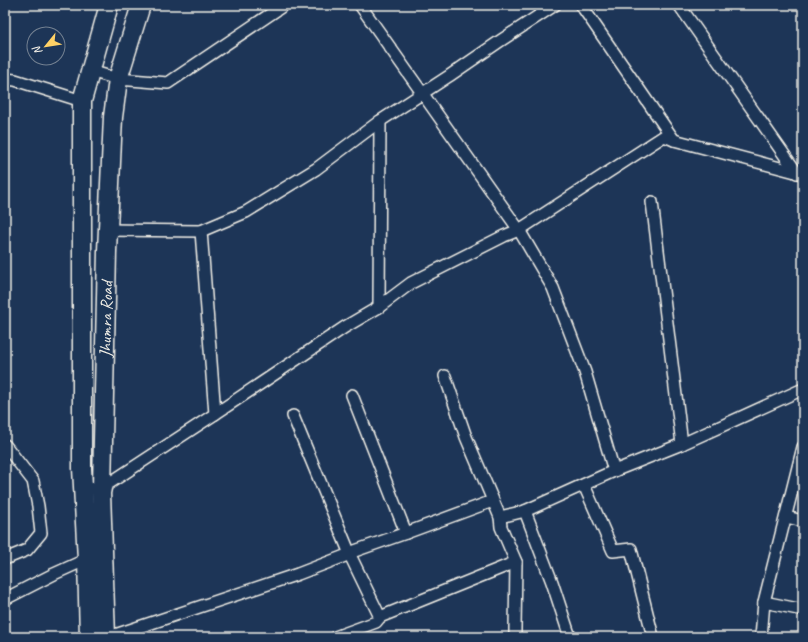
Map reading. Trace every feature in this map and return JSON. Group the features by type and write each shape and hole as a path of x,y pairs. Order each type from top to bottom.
{"main road":[{"name":"Jhumra Road","path":"89,637 87,559 82,468 82,101 109,5"},
{"name":"Jhumra Road","path":"107,637 101,493 107,230 113,117 118,79 141,5"}],"street":[{"path":"90,71 118,79 168,83 284,5"},
{"path":"360,5 519,230 553,288 585,372 614,471"},
{"path":"107,230 201,231 246,212 316,169 380,121 555,5"},
{"path":"581,5 674,140"},
{"path":"679,5 800,174"},
{"path":"5,79 15,80 82,101"},
{"path":"379,307 380,121"},
{"path":"83,489 102,488 345,327 379,307 411,283 504,236 519,230 664,136 800,174"},
{"path":"652,202 682,444"},
{"path":"201,231 215,414"},
{"path":"445,376 466,436 500,517 501,527 516,562 515,637"},
{"path":"500,517 525,511 614,471 682,444 803,390"},
{"path":"352,395 406,534"},
{"path":"293,416 350,554 380,617"},
{"path":"5,445 33,482 38,506 41,533 27,550 5,559"},
{"path":"761,637 764,602 803,447"},
{"path":"584,485 614,551 631,549 653,637"},
{"path":"107,637 298,574 490,502 492,498"},
{"path":"525,511 552,582 570,637"},
{"path":"786,517 803,521"},
{"path":"5,599 87,559"},
{"path":"335,637 356,634 376,622 380,617 516,562"},
{"path":"764,602 803,610"}]}
